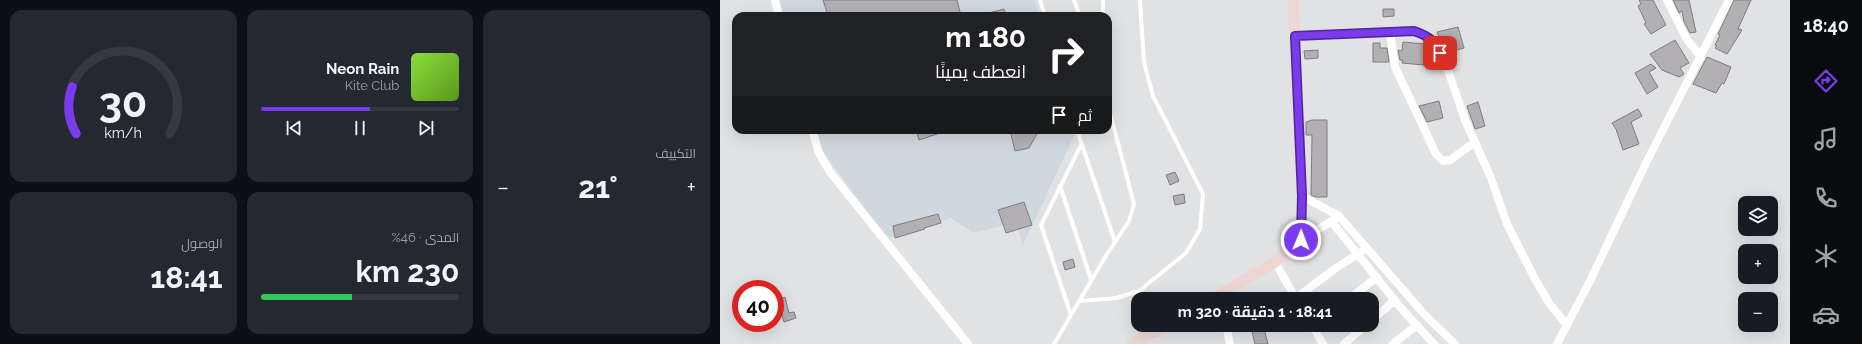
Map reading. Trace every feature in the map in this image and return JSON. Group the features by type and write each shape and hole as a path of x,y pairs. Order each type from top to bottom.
{"street":[{"path":"775,0 778,12"},
{"path":"1293,0 1302,196 1301,240"},
{"path":"1667,0 1686,38 1701,57"},
{"path":"1557,344 1566,324 1590,281 1646,163 1729,0"},
{"path":"1295,36 1414,31 1427,36 1435,43 1449,72 1465,120 1491,178 1507,224 1530,270 1549,303 1566,324"},
{"path":"1390,32 1394,67 1436,154 1443,161 1450,160 1475,142"},
{"path":"813,134 819,153 830,172 968,344"},
{"path":"1302,196 1339,216 1424,314 1455,344"},
{"path":"1226,292 1275,262 1301,240 1339,216"},
{"path":"1331,221 1395,300 1434,344"},
{"path":"1305,292 1333,270 1358,254 1368,250"},
{"path":"1275,262 1292,292"},
{"path":"1358,292 1376,277"},
{"path":"1379,314 1395,300"},
{"path":"1393,344 1417,325"},
{"path":"1133,344 1154,332"},
{"path":"1227,332 1230,344"},
{"path":"1317,332 1323,344"},
{"path":"1344,344 1358,332"}],"lane":[{"path":"1040,0 1044,12"},
{"path":"1074,0 1078,12"},
{"path":"1103,0 1103,12"},
{"path":"1079,301 1116,298 1139,291 1186,253 1200,229 1203,194 1153,96 1144,62 1140,0"},
{"path":"1054,344 1091,279 1129,222 1134,204 1112,120"},
{"path":"1078,134 1115,242"},
{"path":"1071,315 1041,225 1081,145"},
{"path":"1060,186 1091,279"}],"shaded area":[{"path":"777,0 1035,0 1039,12 781,12"},
{"path":"818,134 1075,134 1023,245 1016,222 974,233 951,218 887,239 822,150"}],"building":[{"path":"823,0 957,0 960,12 827,12"},
{"path":"1639,0 1653,0 1666,25 1651,34 1644,24 1646,23 1638,6 1641,4"},
{"path":"1673,0 1689,0 1696,32 1690,33 1684,22 1682,11 1679,13"},
{"path":"1734,0 1751,0 1738,29 1742,30 1727,54 1715,48 1717,46 1715,45 1720,35 1718,34"},
{"path":"1004,9 1005,12 993,12"},
{"path":"1383,9 1394,9 1394,16 1383,17"},
{"path":"1458,27 1464,48 1446,53 1437,32"},
{"path":"1675,40 1689,63 1680,68 1684,74 1679,77 1662,70 1650,54"},
{"path":"1403,42 1425,44 1424,65 1402,63 1403,60 1400,60 1398,50 1402,51"},
{"path":"1373,43 1380,43 1380,48 1387,48 1389,62 1373,62"},
{"path":"1318,50 1318,58 1305,59 1304,51"},
{"path":"1707,57 1731,67 1724,84 1722,83 1716,93 1693,84"},
{"path":"1651,64 1656,68 1649,72 1658,87 1647,94 1635,73"},
{"path":"1439,101 1443,118 1427,122 1419,106"},
{"path":"1478,102 1485,126 1475,129 1467,106"},
{"path":"1638,109 1642,116 1631,122 1639,144 1623,150 1616,129 1612,123"},
{"path":"1312,120 1327,120 1327,197 1316,197 1311,195 1312,135 1306,135 1306,122"},
{"path":"917,134 937,134 919,140"},
{"path":"1011,134 1037,134 1029,148 1015,151"},
{"path":"1175,172 1179,181 1170,185 1166,175"},
{"path":"1184,194 1185,203 1175,205 1173,196"},
{"path":"1024,202 1032,225 1006,233 998,210"},
{"path":"938,214 941,223 895,238 893,226"},
{"path":"1073,259 1075,267 1065,270 1063,262"},
{"path":"784,297 789,313 794,312 796,318 784,322"},
{"path":"1252,332 1265,332 1268,344 1255,344"}],"route":[{"path":"1301,240 1302,196 1295,36 1414,31 1427,36 1435,43 1440,53"}]}
